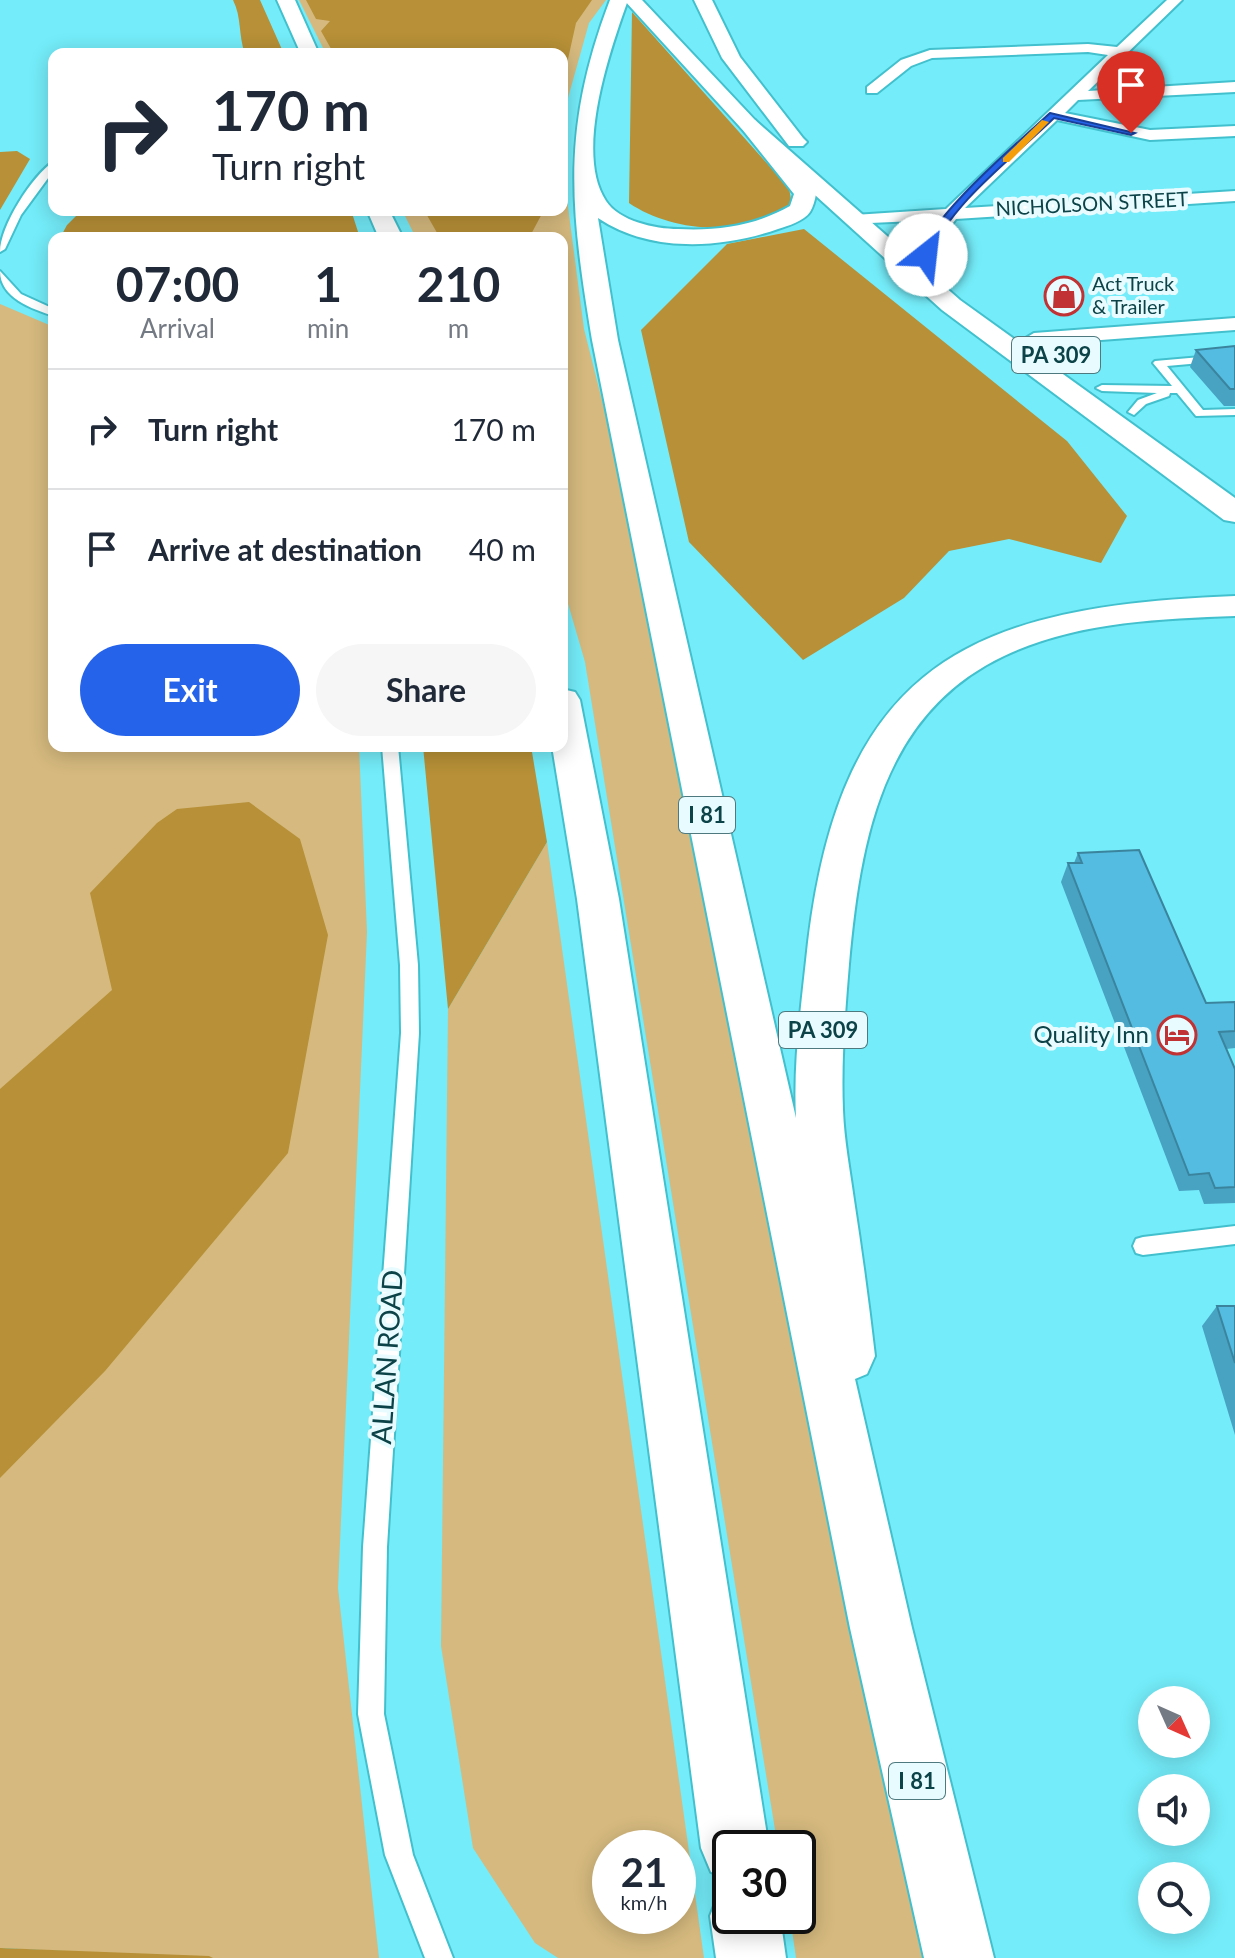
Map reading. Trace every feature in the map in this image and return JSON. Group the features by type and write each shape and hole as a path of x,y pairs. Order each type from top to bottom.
{"main road":[{"path":"286,0 307,48"},
{"name":"I 81","path":"619,0 605,37 585,133 588,243 605,340 881,1628 956,1945"},
{"path":"586,177 594,202 602,211 651,232 689,236 726,235 778,223 800,210 805,194 748,124 633,0"},
{"name":"PA 309","path":"650,0 797,144 867,219 926,255 1034,339 1235,486"},
{"path":"703,0 731,58 797,144"},
{"path":"748,124 867,219 951,305 1235,513"},
{"name":"PA 309","path":"881,1628 819,1110 824,1002 834,897 863,784 880,749 898,722 932,687 962,665 996,647 1062,625 1148,609 1235,606"},
{"path":"1148,609 1235,621"},
{"path":"568,733 598,899 732,1830"},
{"path":"748,1934 751,1958"}],"street":[{"path":"926,255 928,243 953,212 1175,0"},
{"path":"872,90 906,63 930,54 1088,48 1119,52"},
{"path":"1072,96 1235,87"},
{"path":"1053,115 1150,135 1235,131"},
{"name":"NICHOLSON STREET","path":"867,219 1235,196"},
{"path":"1034,339 1235,324"}],"lane":[{"path":"0,249 4,235 48,172"},
{"path":"0,274 17,296 48,310"},
{"path":"1235,357 1159,363 1200,414 1235,412"},
{"path":"1102,388 1180,390"},
{"path":"1134,412 1142,402 1180,390"},
{"name":"ALLAN ROAD","path":"391,752 409,965 410,1033 375,1547 371,1714 399,1855 439,1958"},
{"path":"1143,1246 1235,1235"}],"shaded area":[{"path":"233,0 260,0 281,48 243,48"},
{"path":"299,0 606,0 589,23 568,98 568,48 323,48"},
{"path":"306,0 592,0 576,23 568,59 568,48 331,48 321,31 330,21 316,19"},
{"path":"632,12 789,188 792,205 754,223 710,228 667,221 629,203"},
{"path":"17,151 30,159 0,210 0,152"},
{"path":"568,207 584,329 637,539 697,856 922,1958 796,1958 793,1934 816,1934 816,1830 775,1830 585,662 568,604 568,232 413,232 405,216 568,216"},
{"path":"76,216 353,216 358,232 63,232"},
{"path":"427,216 541,216 532,232 437,232"},
{"path":"804,229 1067,441 1127,516 1101,563 1009,539 949,551 904,598 803,660 689,542 641,330 727,244"},
{"path":"0,304 48,324 48,752 359,752 367,932 338,1588 379,1958 213,1958 0,1948"},
{"path":"424,752 532,752 547,842 448,1009"},
{"path":"249,802 300,839 328,935 288,1153 105,1371 0,1478 0,1089 112,990 90,893 157,823 177,809"},
{"path":"547,842 686,1830 592,1830 592,1934 696,1934 696,1901 704,1958 558,1958 535,1943 473,1848 441,1646 448,1009"},
{"path":"0,1948 209,1956 213,1958 0,1958"}],"building":[{"path":"1235,346 1235,389 1230,389 1196,350"},
{"name":"Quality Inn","path":"1139,850 1206,1003 1235,1002 1235,1031 1219,1032 1235,1069 1235,1187 1215,1188 1209,1173 1189,1175 1068,863 1082,863 1078,853"},
{"path":"1217,1306 1235,1306 1235,1363"}],"slow traffic":[{"path":"1006,160 1045,122"}],"place":[{"name":"Act Truck & Trailer","path":"1064,296"},
{"name":"Quality Inn","path":"1177,1035"}],"route":[{"path":"926,255 928,243 958,205 1053,115 1131,133"}]}
